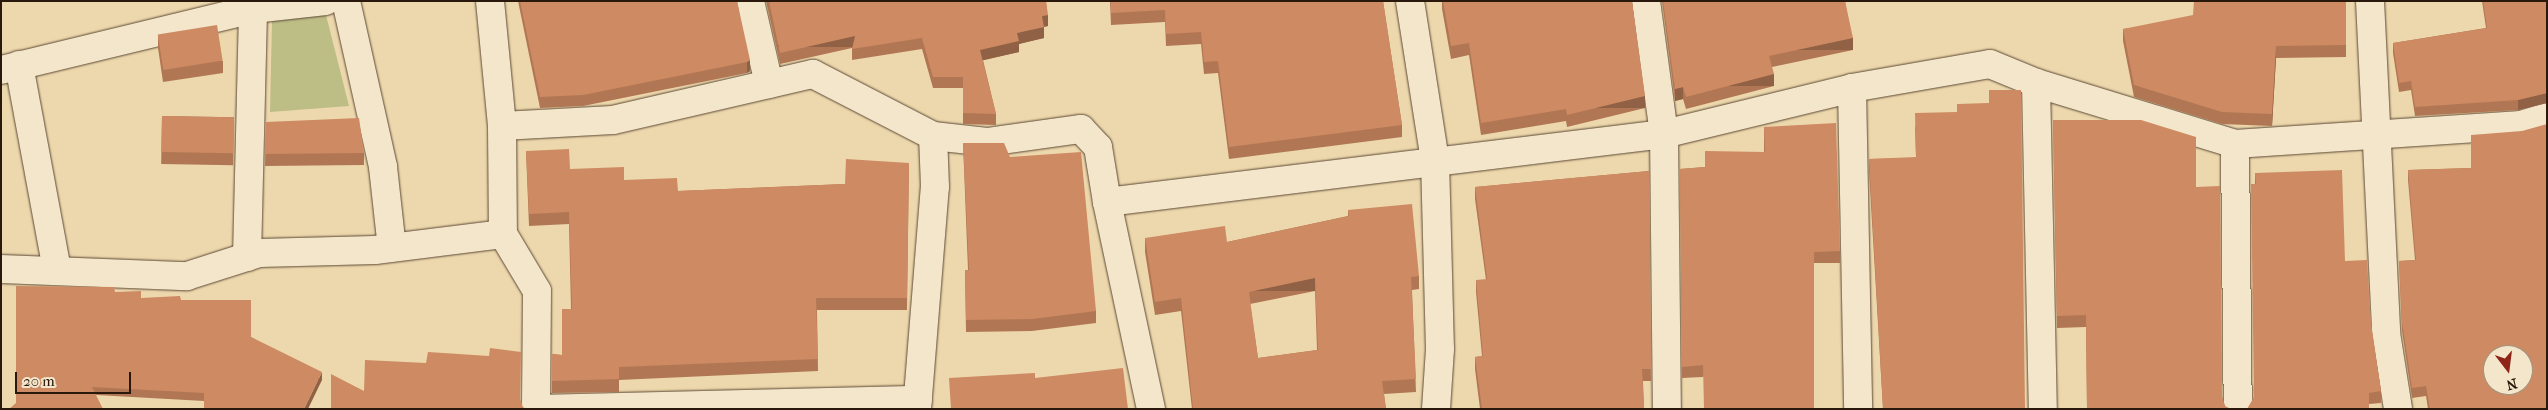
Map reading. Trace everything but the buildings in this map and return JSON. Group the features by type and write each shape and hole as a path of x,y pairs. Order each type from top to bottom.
{"street":[{"path":"57,271 10,68 251,5 326,1"},
{"path":"346,1 383,167 392,248"},
{"path":"490,1 502,126 503,234 538,291 536,409"},
{"path":"750,1 769,84"},
{"path":"1410,1 1435,160 1440,349 1436,409"},
{"path":"1646,1 1664,134 1666,409"},
{"path":"2370,1 2378,134 2386,333 2398,409"},
{"path":"247,257 251,5"},
{"path":"1107,202 1435,160 1664,134 1852,88 1990,64 2036,83 2234,144 2521,125 2547,116"},
{"path":"502,126 613,120 813,74 933,136 987,142 1081,129 1098,147 1107,202 1150,409"},
{"path":"2036,83 2044,409"},
{"path":"1852,88 1858,409"},
{"path":"541,409 918,404 935,187 933,136"},
{"path":"2234,144 2238,409"},
{"path":"1,269 187,276 247,257 392,248 503,234"}],"green space":[{"path":"325,11 349,106 270,112 272,21"}]}
